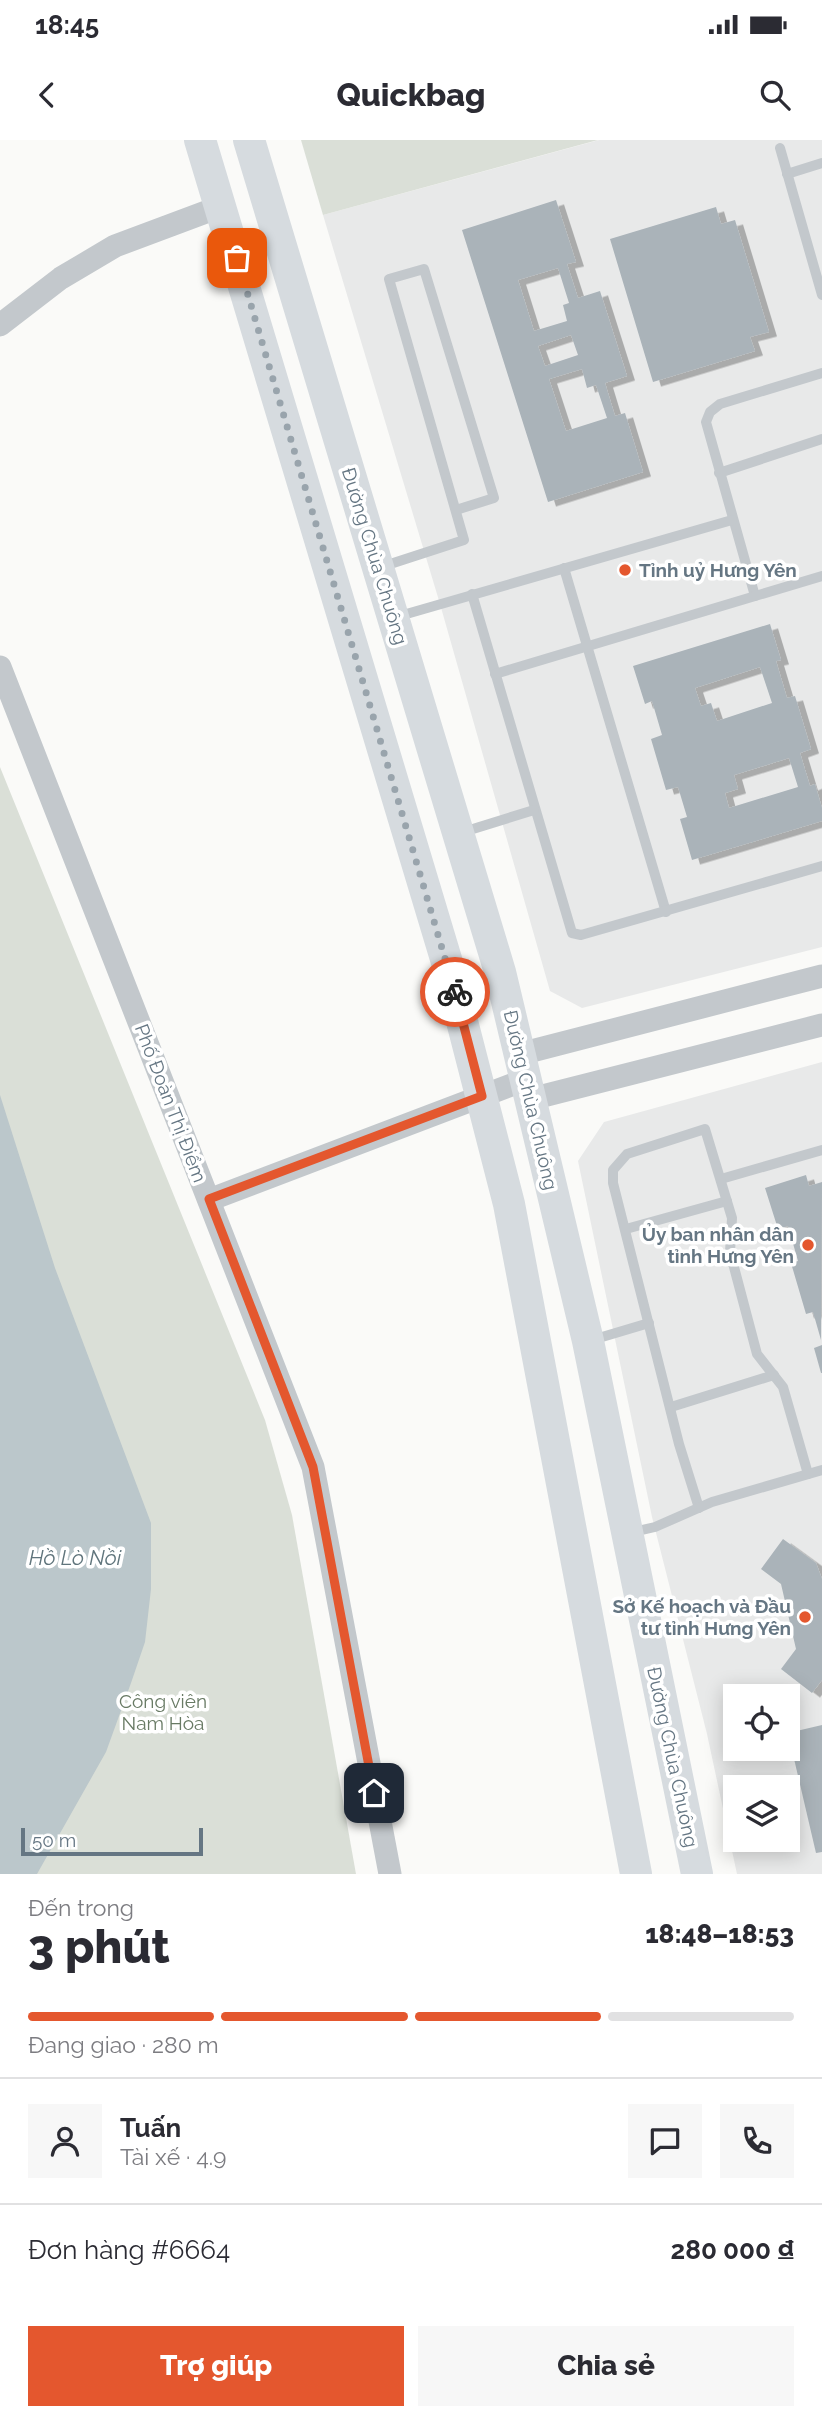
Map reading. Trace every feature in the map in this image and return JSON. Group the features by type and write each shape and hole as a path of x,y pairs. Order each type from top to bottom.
{"main road":[{"path":"201,140 446,959 482,1096 509,1204 636,1874"},
{"name":"Đường Chùa Chuông","path":"249,140 500,972 588,1341 697,1874"},
{"path":"368,695 413,681"},
{"path":"566,1498 617,1485"}],"street":[{"path":"0,325 61,278 115,246 222,206"},
{"name":"Phố Đoàn Thị Điểm","path":"0,667 313,1467 390,1874"},
{"path":"209,1199 526,1077 822,976"},
{"path":"526,1077 822,1025"}],"lane":[{"path":"780,148 822,295"},
{"path":"787,174 822,163"},
{"path":"378,567 464,540 389,279 424,269 494,498 456,510"},
{"path":"755,596 706,422 710,412 720,404 822,373"},
{"path":"719,473 822,439"},
{"path":"394,617 732,520"},
{"path":"564,568 666,912"},
{"path":"495,674 822,576"},
{"path":"472,594 572,933 581,935 822,866"},
{"path":"459,834 534,810"},
{"path":"699,1508 649,1323 613,1171 627,1154 705,1129 732,1218 730,1252 757,1354 783,1387 808,1474"},
{"path":"721,1179 822,1150"},
{"path":"626,1229 727,1201"},
{"path":"588,1341 649,1323"},
{"path":"671,1407 774,1376"},
{"path":"627,1533 655,1527 699,1508 822,1470"}],"shaded area":[{"name":"Tỉnh uỷ Hưng Yên","path":"599,140 822,140 822,947 582,1008 550,991 440,604 323,215"},
{"path":"822,1062 822,1874 737,1874 732,1852 800,1852 800,1775 723,1775 723,1809 707,1734 652,1517 578,1161 604,1122"}],"green space":[{"path":"301,140 598,140 323,215"},
{"name":"Công viên Nam Hòa","path":"0,767 265,1420 292,1515 356,1874 0,1874"}],"water":[{"name":"Hồ Lò Nồi","path":"0,1095 55,1268 151,1523 151,1589 145,1642 106,1752 37,1874 0,1874"}],"building":[{"path":"556,200 576,262 567,264 578,298 600,291 627,376 605,383 615,416 625,413 643,472 548,502 462,230","holes":["558,268 569,303 563,305 567,321 534,331 518,280","571,335 578,355 545,366 538,346","582,369 587,388 596,385 607,418 566,431 549,379"]},
{"path":"716,207 721,224 735,220 769,332 750,337 755,351 653,382 610,239"},
{"path":"770,624 781,660 776,661 787,698 795,696 811,749 800,753 810,786 815,784 822,808 822,821 692,860 680,819 687,817 678,787 666,790 651,739 662,735 652,701 645,704 633,666","holes":["760,667 772,703 717,721 711,703 701,706 695,688","789,758 798,787 729,808 725,793 738,789 734,775"]},
{"name":"Ủy ban nhân dân tỉnh Hưng Yên","path":"806,1175 809,1186 822,1182 821,1340 813,1312 806,1314 791,1263 798,1261 788,1226 778,1229 765,1188"},
{"path":"822,1345 822,1373 821,1373 814,1348"},
{"name":"Sở Kế hoạch và Đầu tư tỉnh Hưng Yên","path":"783,1539 816,1563 822,1579 822,1680 812,1693 781,1669 796,1649 781,1584 761,1569"},
{"path":"822,1725 822,1852 816,1853 800,1775 795,1761 800,1761 800,1730"}],"way so far":[{"path":"237,258 455,992"}],"place":[{"name":"Tỉnh uỷ Hưng Yên","path":"625,570"},
{"name":"Ủy ban nhân dân tỉnh Hưng Yên","path":"808,1245"},
{"name":"Sở Kế hoạch và Đầu tư tỉnh Hưng Yên","path":"805,1617"}],"route":[{"path":"374,1793 313,1467 209,1199 482,1096 455,992"}]}
